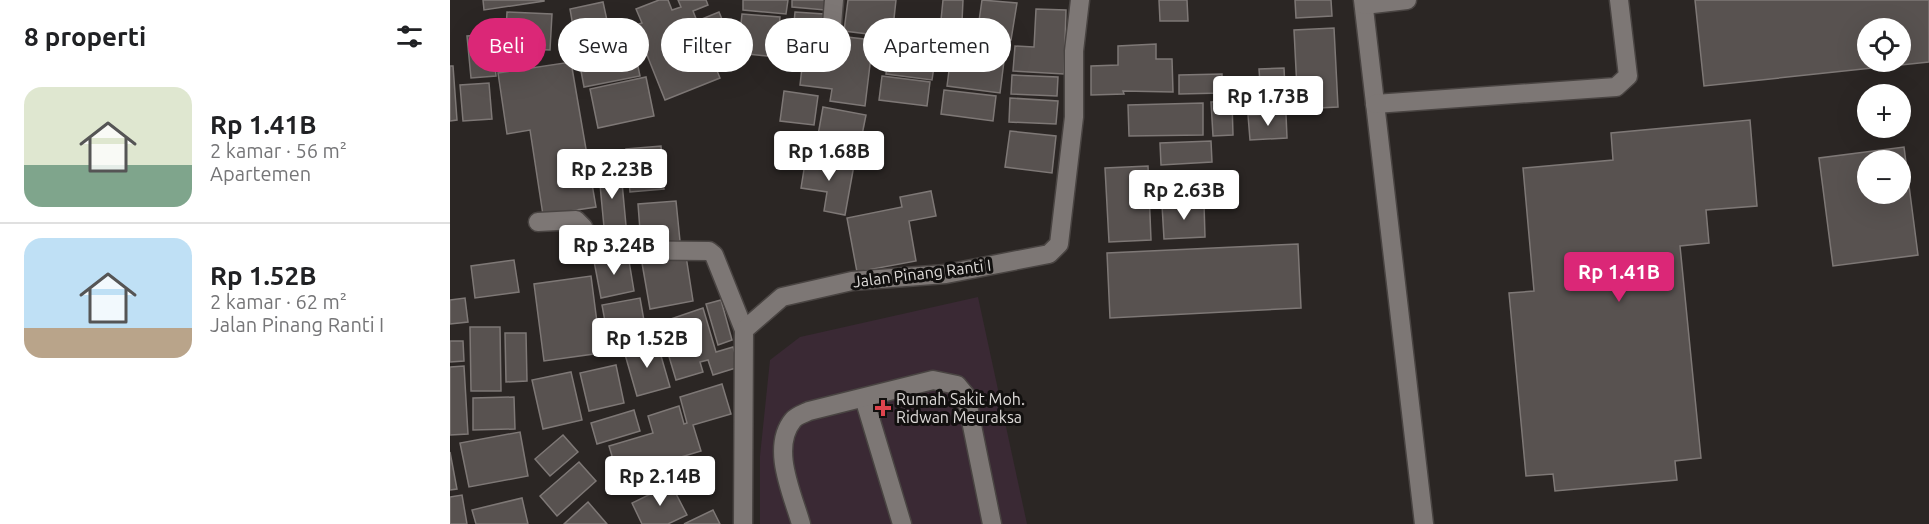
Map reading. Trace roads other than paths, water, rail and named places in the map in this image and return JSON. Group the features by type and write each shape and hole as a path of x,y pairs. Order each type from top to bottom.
{"street":[{"path":"833,18 834,0"},
{"name":"Jalan Pinang Ranti I","path":"744,330 782,297 852,282 946,274 1049,254 1059,244 1062,227 1074,117 1074,51 1080,0"},
{"path":"1407,0 1364,3 1424,524"},
{"path":"1375,104 1616,87 1628,76 1619,0"},
{"path":"538,222 576,220 583,227 592,247 598,250 709,250 714,255 744,330 743,524"},
{"path":"801,524 782,458 787,434 794,419 809,411 933,380 957,385 969,405 992,524"},
{"path":"864,398 902,524"}],"place":[{"name":"Rumah Sakit Moh. Ridwan Meuraksa","path":"883,408"}]}
